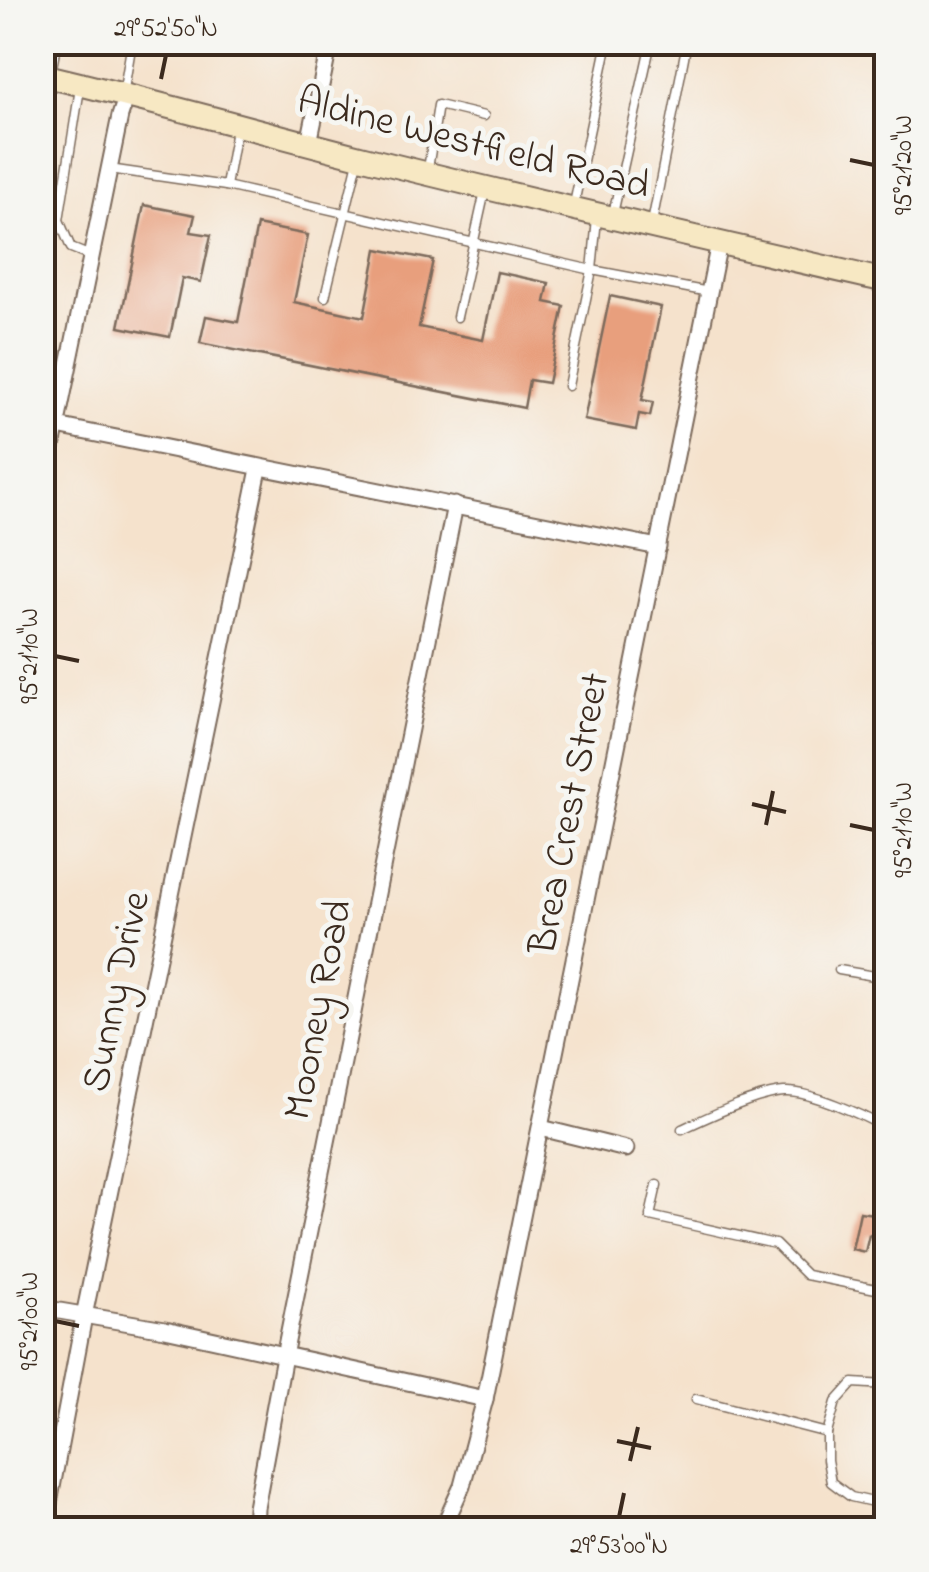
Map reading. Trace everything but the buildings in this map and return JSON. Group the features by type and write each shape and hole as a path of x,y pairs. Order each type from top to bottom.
{"main road":[{"name":"Aldine Westfield Road","path":"46,76 359,157 886,281"}],"street":[{"path":"309,144 330,42"},
{"path":"42,496 125,94"},
{"name":"Brea Crest Street","path":"442,1530 462,1486 485,1398 719,243"},
{"path":"57,426 658,547"},
{"name":"Sunny Drive","path":"44,1530 84,1316 259,468"},
{"name":"Mooney Road","path":"255,1530 284,1356 455,505"},
{"path":"541,1128 626,1149"},
{"path":"42,1308 165,1329 485,1398"}],"lane":[{"path":"46,76 57,42"},
{"path":"125,94 132,42"},
{"path":"176,42 211,49"},
{"path":"573,208 608,42"},
{"path":"568,386 605,216 651,42"},
{"path":"651,228 687,42"},
{"path":"81,84 59,220 71,248 92,256"},
{"path":"427,173 438,105 484,116"},
{"path":"226,186 237,126"},
{"path":"324,297 359,157"},
{"path":"110,169 226,186 592,270 709,292"},
{"path":"457,317 486,187"},
{"path":"886,620 879,644 886,645"},
{"path":"838,970 886,978"},
{"path":"682,1130 722,1111 786,1092 862,1115 886,1128"},
{"path":"658,1185 650,1216 775,1244 806,1275 886,1291"},
{"path":"886,1385 853,1384 836,1402 827,1434 826,1460 831,1482 850,1497 886,1505"},
{"path":"696,1399 827,1434"}]}
